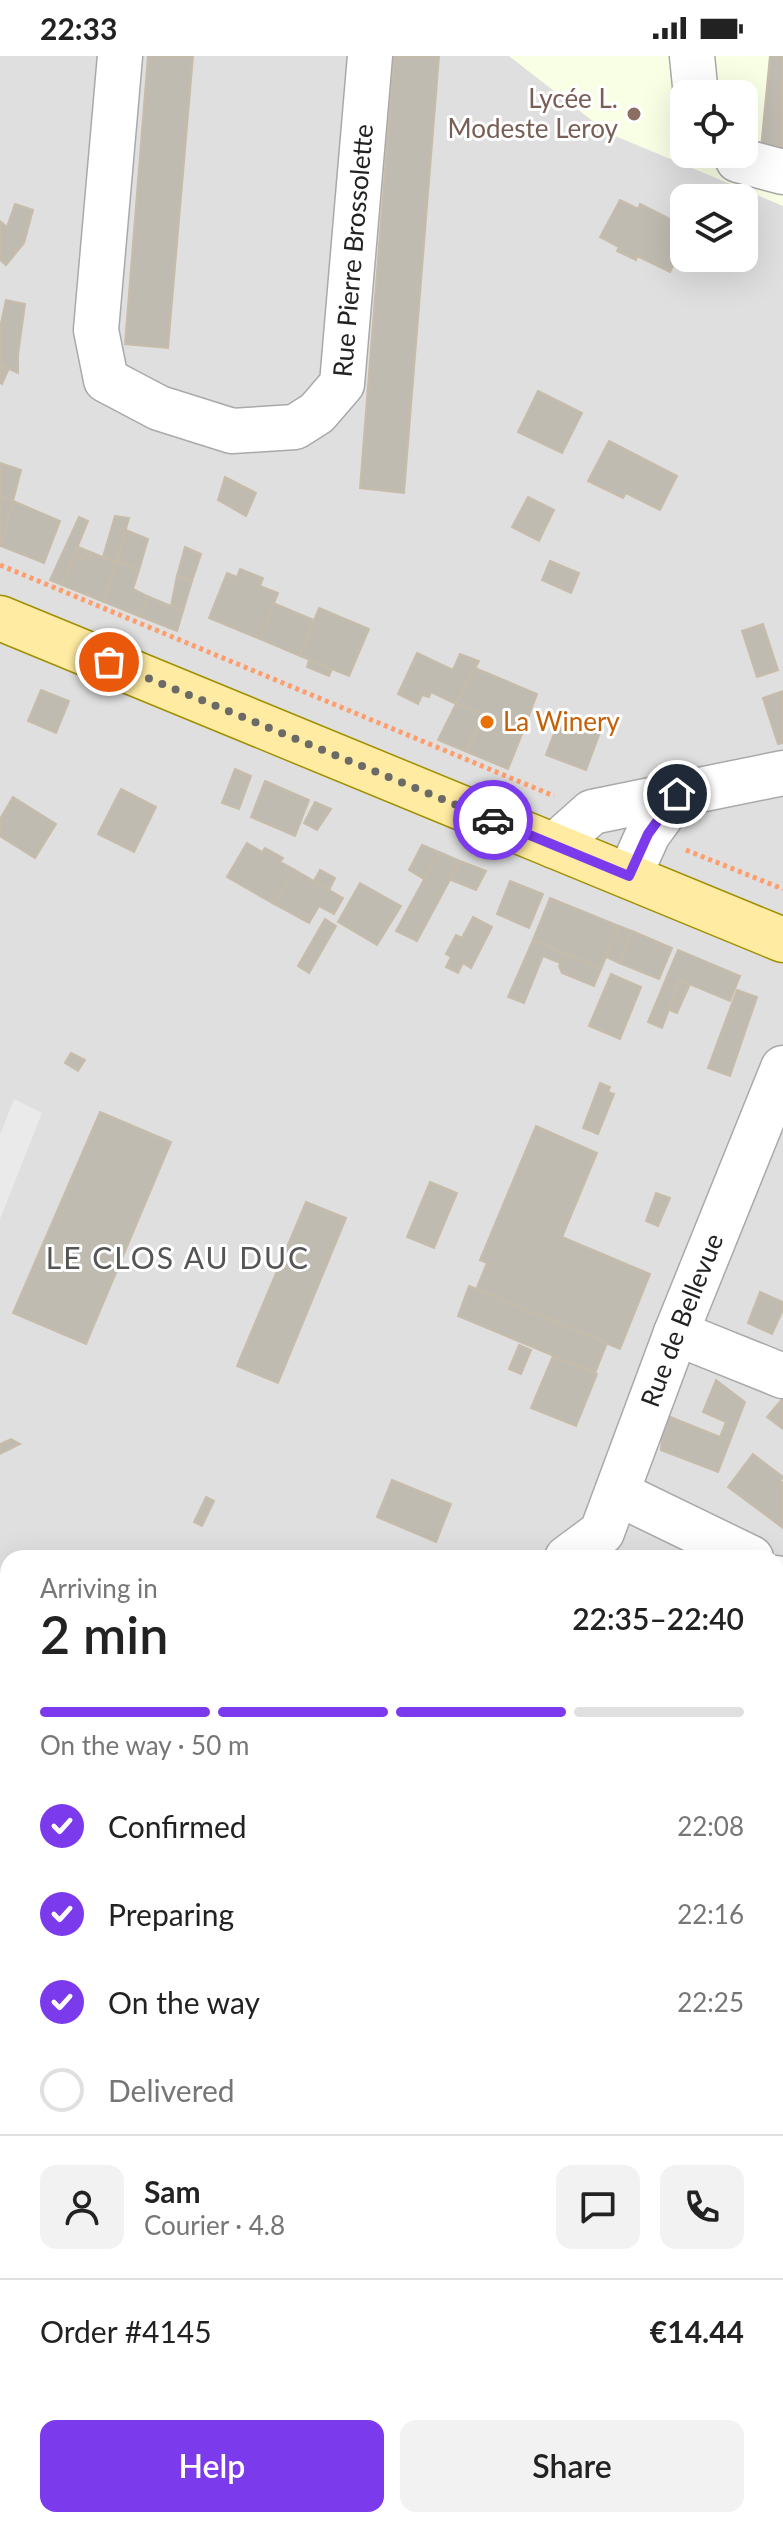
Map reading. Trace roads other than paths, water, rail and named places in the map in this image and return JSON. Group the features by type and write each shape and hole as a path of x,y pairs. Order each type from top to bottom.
{"main road":[{"path":"0,618 783,940"}],"street":[{"name":"Rue Pierre Brossolette","path":"120,56 96,330 106,380 159,408 232,431 295,427 317,413 342,384 370,56"},
{"path":"692,56 694,80"},
{"path":"758,165 783,172"},
{"path":"554,846 592,812 783,773"},
{"path":"629,876 648,834 677,794"},
{"name":"Rue de Bellevue","path":"578,1550 602,1532 676,1333 783,1068"},
{"path":"676,1333 783,1376"},
{"path":"617,1493 735,1550"}],"place":[{"name":"Lycée L. Modeste Leroy","path":"634,114"},
{"name":"La Winery","path":"487,722"}],"district":[{"name":"LE CLOS AU DUC","path":"178,1259"}]}
